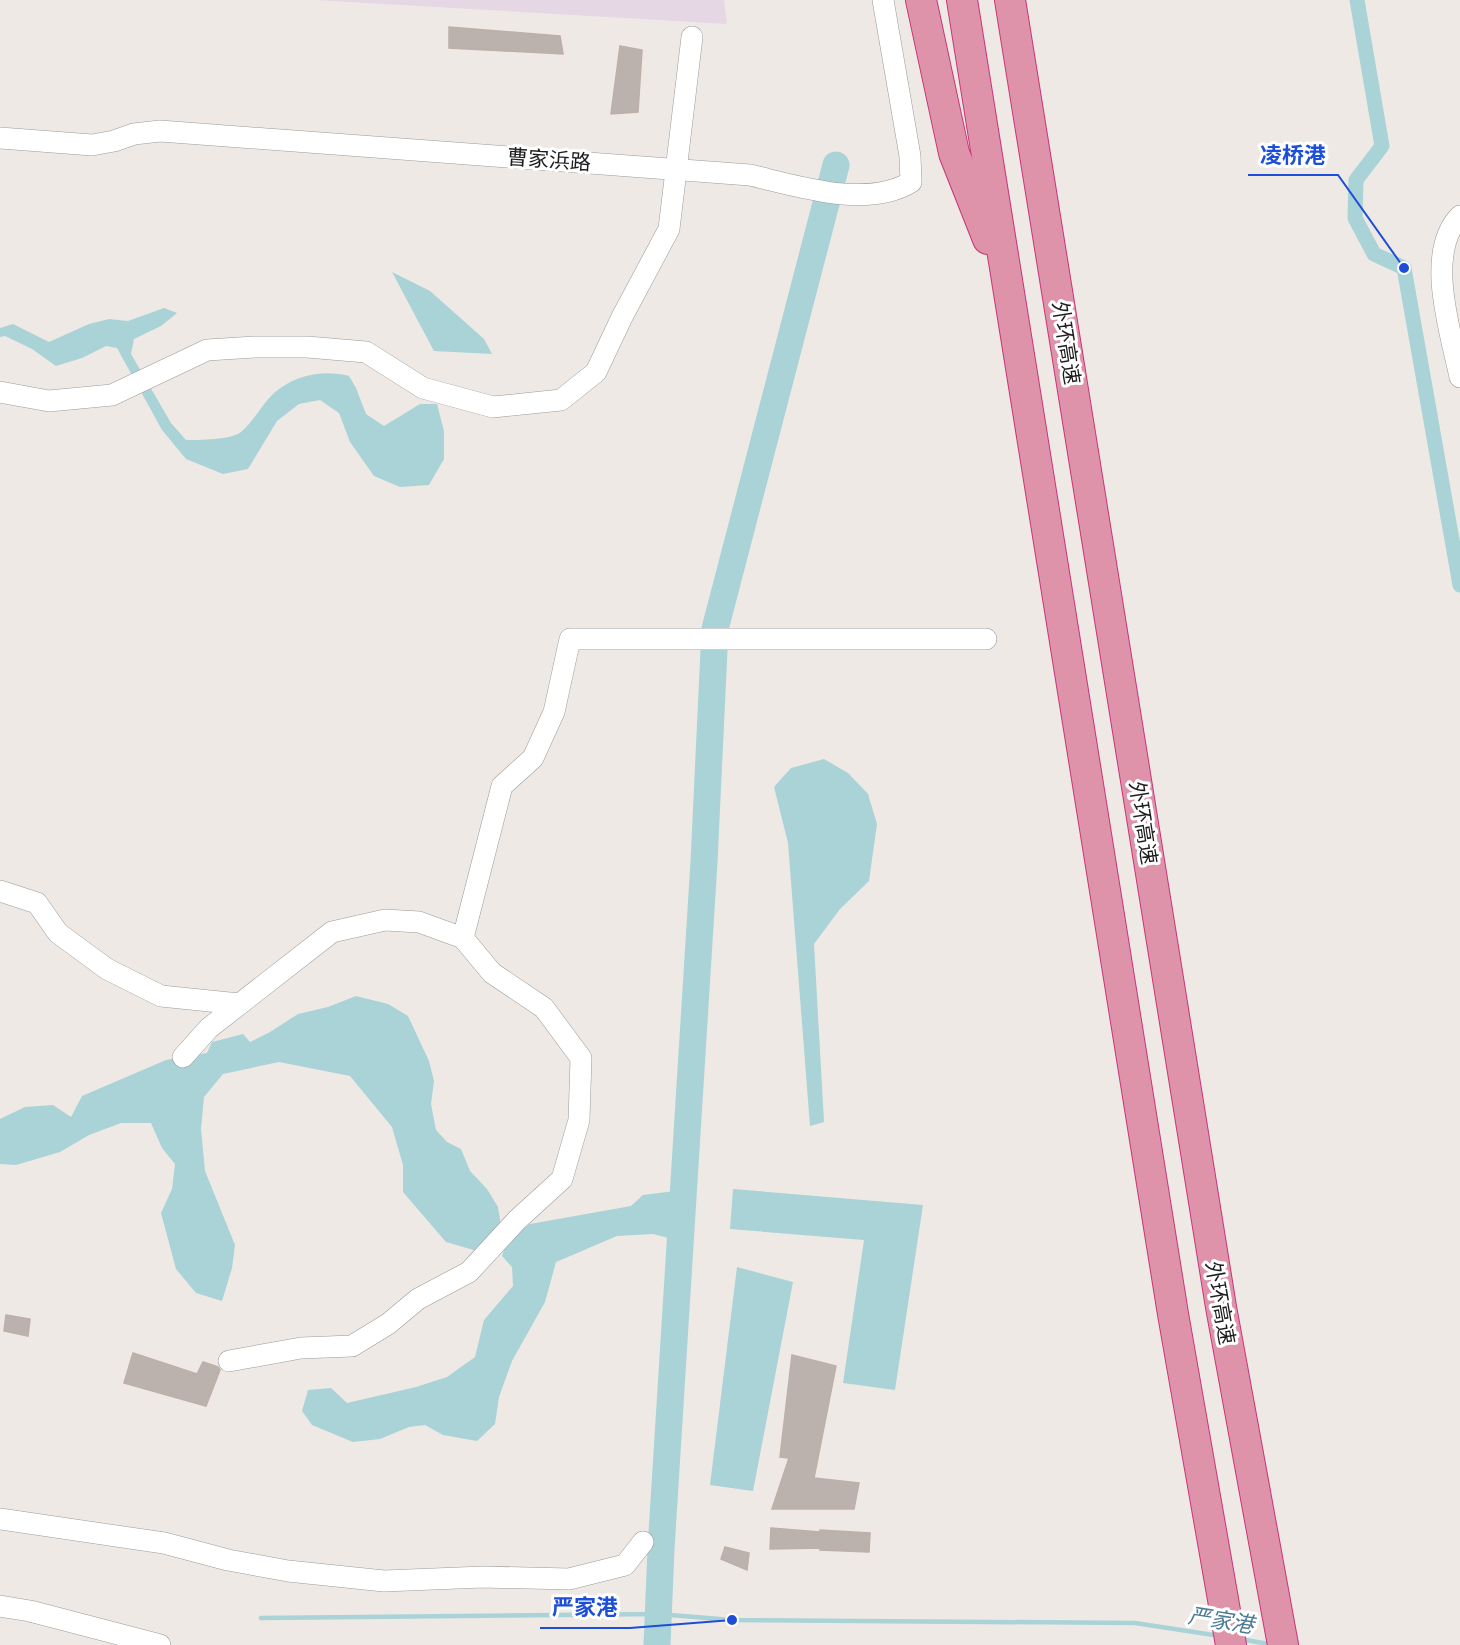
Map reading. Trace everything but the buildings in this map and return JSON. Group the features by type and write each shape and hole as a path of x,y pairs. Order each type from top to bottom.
{"highway":[{"path":"921,0 954,153 1009,294"},
{"path":"962,0 1198,1463 1231,1645"},
{"name":"外环高速","path":"1010,0 1219,1295 1283,1645"},
{"path":"1029,0 1031,40 1059,299"}],"street":[{"name":"曹家浜路","path":"0,138 92,145 134,134 160,131 750,175 813,189 859,196 902,188 911,182 910,156 883,0"},
{"path":"0,392 49,401 112,395 207,350 306,347 366,352 423,388 492,407 561,400 596,372 622,317 669,229 692,37"},
{"path":"1460,216 1454,223 1444,246 1442,288 1460,377"},
{"path":"464,938 502,786 533,758 554,712 570,639 986,639"},
{"path":"0,891 37,903 58,933 107,969 161,996 239,1004"},
{"path":"183,1057 209,1028 332,932 385,920 419,922 464,938 492,973 544,1008 581,1058 579,1120 562,1179 517,1220 469,1272 418,1299 388,1324 352,1346 301,1348 230,1361"},
{"path":"0,1519 164,1543 228,1560 288,1571 384,1581 483,1577 568,1579 625,1565 643,1542"},
{"path":"0,1606 30,1611 160,1645"}],"shaded area":[{"path":"315,0 724,0 727,24"}],"water":[{"path":"392,272 430,291 484,339 492,354 434,351"},
{"path":"164,308 177,313 161,326 134,339 131,354 171,423 186,440 215,439 236,435 246,428 270,397 282,387 310,375 339,374 349,376 366,414 384,426 420,404 437,404 444,431 444,459 429,485 400,487 374,476 350,442 339,413 320,400 299,404 277,421 248,469 223,474 186,459 162,430 117,348 106,346 82,358 56,366 32,349 5,336 0,337 0,328 13,324 49,342 89,324 109,319 128,321"},
{"path":"824,759 848,773 868,794 877,824 869,881 840,909 814,944 824,1122 810,1126 788,843 774,787 791,768"},
{"path":"356,996 388,1004 408,1016 429,1061 434,1081 431,1104 436,1130 447,1142 461,1149 470,1171 487,1189 498,1207 502,1232 477,1251 446,1242 403,1192 403,1165 392,1127 350,1076 279,1062 223,1074 204,1097 201,1129 205,1171 235,1245 232,1268 222,1301 196,1293 176,1269 161,1213 172,1189 175,1164 162,1148 151,1123 121,1123 89,1135 60,1152 16,1165 0,1164 0,1119 25,1107 53,1105 71,1117 82,1096 166,1060 207,1053 212,1042 243,1034 250,1042 298,1014 328,1007"},
{"path":"733,1189 923,1205 895,1390 843,1383 864,1240 730,1229"},
{"path":"683,1190 680,1241 653,1234 617,1236 556,1262 545,1302 512,1361 499,1397 495,1424 477,1441 443,1435 425,1425 409,1427 380,1439 353,1442 312,1425 302,1411 308,1390 331,1388 347,1403 416,1387 447,1377 475,1357 484,1320 513,1286 512,1267 502,1256 507,1241 530,1224 631,1206 643,1195"},
{"path":"737,1267 793,1282 753,1491 710,1485"}],"waterway":[{"path":"1357,0 1382,146 1356,180 1355,218 1374,254 1404,268 1460,585"},
{"path":"657,1645 704,862 715,629 836,165"},
{"name":"严家港","path":"261,1618 658,1614 732,1620 1135,1623 1220,1636"},
{"name":"严家港","path":"1240,1639 1274,1645"}],"place":[{"name":"凌桥港","path":"1404,268"},
{"name":"严家港","path":"732,1620"}]}
